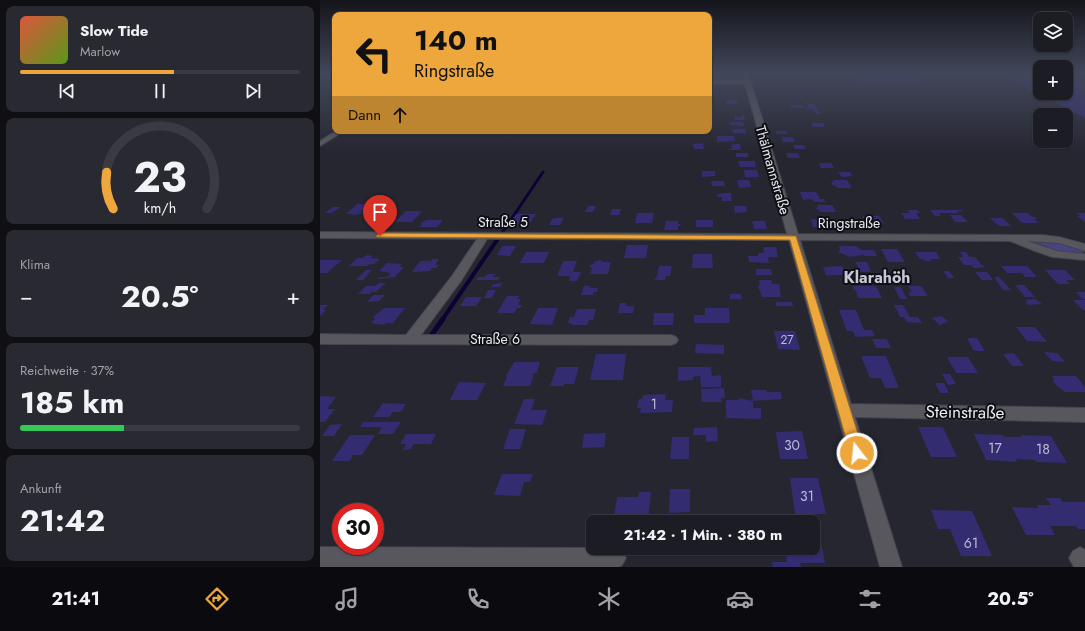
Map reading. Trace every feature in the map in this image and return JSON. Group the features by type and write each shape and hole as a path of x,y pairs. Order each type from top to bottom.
{"street":[{"name":"Thälmannstraße","path":"752,99 891,567"},
{"path":"320,144 336,134"},
{"name":"Straße 5","path":"320,235 686,237"},
{"path":"410,339 449,289 484,236"},
{"name":"Ringstraße","path":"686,237 1051,237 1074,243 1085,248"},
{"name":"Ringstraße","path":"1012,238 1042,251 1060,256 1085,257"},
{"name":"Straße 6","path":"320,339 671,340"},
{"name":"Steinstraße","path":"845,410 1085,415"},
{"path":"320,558 615,558"}],"shaded area":[{"path":"1050,239 1083,250 1084,254 1066,255 1029,243 1027,241"}],"building":[{"path":"1085,99 1085,118 1073,112 1073,108 1065,108 1050,100 1073,100"},
{"path":"726,100 737,100 737,104 727,104"},
{"path":"805,102 814,104 821,114 817,114 812,109 806,109 805,108 810,108"},
{"path":"792,105 803,105 805,108 791,108 790,106 793,106"},
{"path":"742,115 744,115 745,120 735,120 735,117 742,117"},
{"path":"729,122 743,122 744,126 730,125"},
{"path":"811,123 823,123 825,127 813,127"},
{"path":"732,129 745,129 746,133 733,133"},
{"path":"775,131 786,131 787,134 777,134"},
{"path":"717,136 734,136 735,141 717,142"},
{"path":"781,137 793,137 795,142 783,142"},
{"path":"703,143 704,149 694,149 693,144"},
{"path":"740,144 741,150 728,149 732,149 731,145"},
{"path":"793,145 804,145 806,149 795,149"},
{"path":"736,153 748,153 748,157 736,157"},
{"path":"786,153 798,153 800,158 788,158"},
{"path":"738,161 755,161 756,167 740,167"},
{"path":"819,163 831,163 834,168 821,168"},
{"path":"744,170 757,170 759,177 745,177"},
{"path":"702,171 715,171 715,176 702,177"},
{"path":"838,172 850,172 852,176 842,177"},
{"path":"737,180 749,180 751,187 739,188"},
{"path":"833,180 847,180 852,188 837,188 836,186 833,186 831,182 834,182"},
{"path":"712,181 724,181 725,186 712,186"},
{"path":"800,192 816,192 820,199 824,199 825,202 814,202 812,199 803,200"},
{"path":"731,193 732,201 722,201 722,197 717,197 717,194"},
{"path":"357,204 371,204 360,212 363,212 361,214 346,214"},
{"path":"817,205 832,205 836,212 820,212 815,208 818,207"},
{"path":"588,206 596,206 593,212 585,212"},
{"path":"734,206 746,206 747,212 735,213"},
{"path":"333,207 341,207 332,213 325,213"},
{"path":"612,209 621,209 619,215 610,215"},
{"path":"907,210 917,210 920,213 916,213 920,219 905,219 901,213 910,213"},
{"path":"930,210 964,211 957,211 959,213 939,213 941,216 935,216"},
{"path":"406,211 422,211 412,222 395,222"},
{"path":"637,213 654,213 652,223 635,223"},
{"path":"1012,213 1028,213 1032,217 1035,217 1037,219 1034,219 1039,223 1022,223"},
{"path":"1077,213 1085,213 1085,222 1077,216 1080,216"},
{"path":"516,214 536,214 528,226 508,226"},
{"path":"950,215 961,215 968,222 955,222"},
{"path":"862,216 879,216 884,223 866,223"},
{"path":"817,217 826,217 828,222 833,222 835,227 813,227 811,219 818,219"},
{"path":"375,218 386,218 382,222 371,222"},
{"path":"564,218 560,225 549,225 552,219"},
{"path":"990,218 1003,218 1011,226 1000,226"},
{"path":"426,220 443,220 437,227 419,227 422,224 420,224"},
{"path":"696,220 713,220 713,227 696,227"},
{"path":"666,221 678,221 678,224 681,224 678,226 678,230 664,230"},
{"path":"752,221 765,221 767,229 754,229"},
{"path":"627,245 648,245 646,258 624,258"},
{"path":"502,246 516,246 510,256 497,255"},
{"path":"839,246 857,246 861,250 874,250 877,256 863,255 850,257 838,252 840,250"},
{"path":"763,247 776,247 778,257 768,257 769,263 749,262 748,256 758,256 758,253 764,253"},
{"path":"881,249 897,249 905,262 888,262"},
{"path":"526,252 549,252 544,263 520,263"},
{"path":"915,252 936,252 940,259 929,259 931,261 925,261 920,259"},
{"path":"960,252 966,252 970,257 975,257 982,265 986,267 974,268 971,265 964,265 958,257 963,257"},
{"path":"693,254 712,254 713,268 692,268"},
{"path":"367,255 373,256 370,258 380,259 374,264 369,264 367,266 349,266 357,258 363,258"},
{"path":"432,259 439,259 435,265 439,265 436,268 432,268 430,271 412,272 420,261 431,261"},
{"path":"320,260 342,260 327,273 320,273"},
{"path":"601,260 603,262 611,262 608,274 590,274 592,268 589,266 594,262"},
{"path":"563,261 577,261 573,272 581,272 577,281 569,281 570,276 557,276"},
{"path":"856,262 867,262 871,272 859,272"},
{"path":"387,263 402,264 399,267 404,267 395,277 377,279 380,277 387,277 391,273 379,271"},
{"path":"659,266 672,266 670,276 666,276 665,280 654,280 657,276"},
{"path":"842,266 846,275 826,275 823,267"},
{"path":"1001,266 1027,266 1037,277 1025,277 1022,273 1007,273"},
{"path":"756,269 771,269 772,275 756,275"},
{"path":"366,270 372,270 363,280 356,280"},
{"path":"1045,270 1065,270 1075,280 1066,280 1070,284 1058,284"},
{"path":"943,271 949,271 954,278 948,278"},
{"path":"975,272 987,272 993,280 982,280"},
{"path":"487,274 495,274 493,277 500,277 498,280 476,280 478,277 485,277"},
{"path":"994,277 999,277 1011,290 1003,290"},
{"path":"759,280 771,280 772,284 779,284 781,297 762,297 758,286 760,285"},
{"path":"378,283 386,283 376,292 371,292 370,294 358,294 366,286 376,286"},
{"path":"502,283 500,287 491,287 493,284"},
{"path":"1015,285 1024,285 1035,297 1025,297"},
{"path":"584,286 598,288 597,292 594,292 593,295 581,295"},
{"path":"853,286 876,286 882,298 858,298"},
{"path":"908,286 921,286 928,296 910,296 908,292 912,292"},
{"path":"894,287 901,287 907,299 900,299"},
{"path":"488,290 496,290 492,298 484,298"},
{"path":"1076,292 1085,292 1085,299 1082,299"},
{"path":"730,294 741,294 742,299 730,299"},
{"path":"373,295 385,295 379,301 367,302"},
{"path":"507,296 519,296 517,299 521,299 518,305 522,305 520,308 517,308 514,313 497,313"},
{"path":"466,297 482,297 476,306 460,306"},
{"path":"1035,299 1042,304 1028,305 1025,302 1028,302 1026,300"},
{"path":"1073,300 1085,300 1085,310 1083,310"},
{"path":"776,302 792,302 793,306 776,306"},
{"path":"620,303 626,303 626,306 634,306 633,313 618,313"},
{"path":"320,305 328,305 323,310 326,310 322,315 320,315"},
{"path":"894,305 903,305 910,317 918,317 922,323 906,322 904,317 900,317"},
{"path":"384,308 405,308 393,323 386,323 384,325 371,323 375,319 373,317"},
{"path":"538,308 558,308 552,325 530,324"},
{"path":"705,308 729,308 730,323 694,323 694,315 705,315"},
{"path":"577,309 596,309 593,320 589,320 587,325 571,325 572,324 568,323 570,317 574,317"},
{"path":"839,310 856,310 864,330 872,330 875,336 855,337 853,331 847,331"},
{"path":"654,313 674,313 673,325 653,325"},
{"path":"941,316 948,321 940,325 932,318"},
{"path":"1016,327 1035,327 1047,342 1027,341"},
{"path":"774,331 795,331 800,350 778,349"},
{"path":"967,338 977,338 985,351 974,351"},
{"path":"872,339 887,339 891,348 876,348"},
{"path":"696,344 724,345 724,354 695,353"},
{"path":"1044,352 1057,353 1065,362 1052,361"},
{"path":"1014,353 1024,366 1012,366 1003,354"},
{"path":"596,354 626,354 623,380 590,380"},
{"path":"861,356 886,356 899,388 885,388 881,378 870,378"},
{"path":"947,357 968,357 978,373 956,373"},
{"path":"514,362 540,362 537,372 532,375 534,375 530,386 503,386 507,377 506,376"},
{"path":"557,367 579,367 574,384 550,386"},
{"path":"678,367 711,367 712,376 721,375 721,387 701,387 700,376 693,377 693,380 678,381"},
{"path":"942,374 950,374 956,384 948,385"},
{"path":"1052,376 1076,376 1085,387 1085,392 1065,392 1053,381 1054,379"},
{"path":"459,382 486,383 477,400 450,400"},
{"path":"935,383 944,383 949,393 940,393"},
{"path":"724,388 725,398 721,398 722,402 702,402 701,389"},
{"path":"751,390 781,392 782,399 753,401"},
{"path":"666,394 665,400 673,400 672,412 640,413 641,408 637,408 639,399 642,399 643,395"},
{"path":"320,396 336,397 327,409 335,409 325,422 320,422"},
{"path":"739,398 753,401 753,408 761,408 761,419 726,418 726,400 739,400"},
{"path":"524,399 535,399 531,410 547,410 542,425 514,424"},
{"path":"383,403 406,404 401,412 393,412 389,417 373,417"},
{"path":"363,422 401,422 393,434 378,434 382,427 360,427"},
{"path":"342,424 334,436 322,436 330,425"},
{"path":"717,427 718,441 706,442 706,435 693,435 694,428"},
{"path":"918,427 943,427 957,457 931,457"},
{"path":"510,429 526,429 520,449 503,449"},
{"path":"802,431 808,459 780,459 776,432"},
{"path":"606,433 604,447 582,448 584,434"},
{"path":"406,434 436,434 431,444 414,444 411,449 403,450 406,444 400,444"},
{"path":"974,434 1003,435 1004,437 1022,437 1021,435 1051,436 1067,463 1036,462 1035,460 1016,459 1017,462 986,460"},
{"path":"350,435 375,435 362,455 353,455 350,461 332,461"},
{"path":"672,437 689,437 689,459 670,459"},
{"path":"502,474 533,474 530,482 524,482 520,496 494,495"},
{"path":"790,478 818,478 826,514 795,514"},
{"path":"670,489 690,489 690,512 669,513"},
{"path":"639,492 651,492 649,515 614,515 617,497 638,497"},
{"path":"1046,498 1060,498 1063,502 1085,502 1085,529 1078,529 1076,526 1050,526 1055,535 1026,535 1012,507 1038,508 1037,505 1051,505"},
{"path":"931,510 972,511 992,556 961,556 950,529 938,529"},
{"path":"820,537 825,563 800,563 801,567 773,567 772,562 787,562 786,555 820,555"}],"waterway":[{"path":"502,233 543,172"},
{"path":"442,320 497,240"},
{"path":"430,337 443,319"}],"district":[{"name":"Klarahöh","path":"877,277"}],"route":[{"path":"380,236 793,237 857,453"}]}
